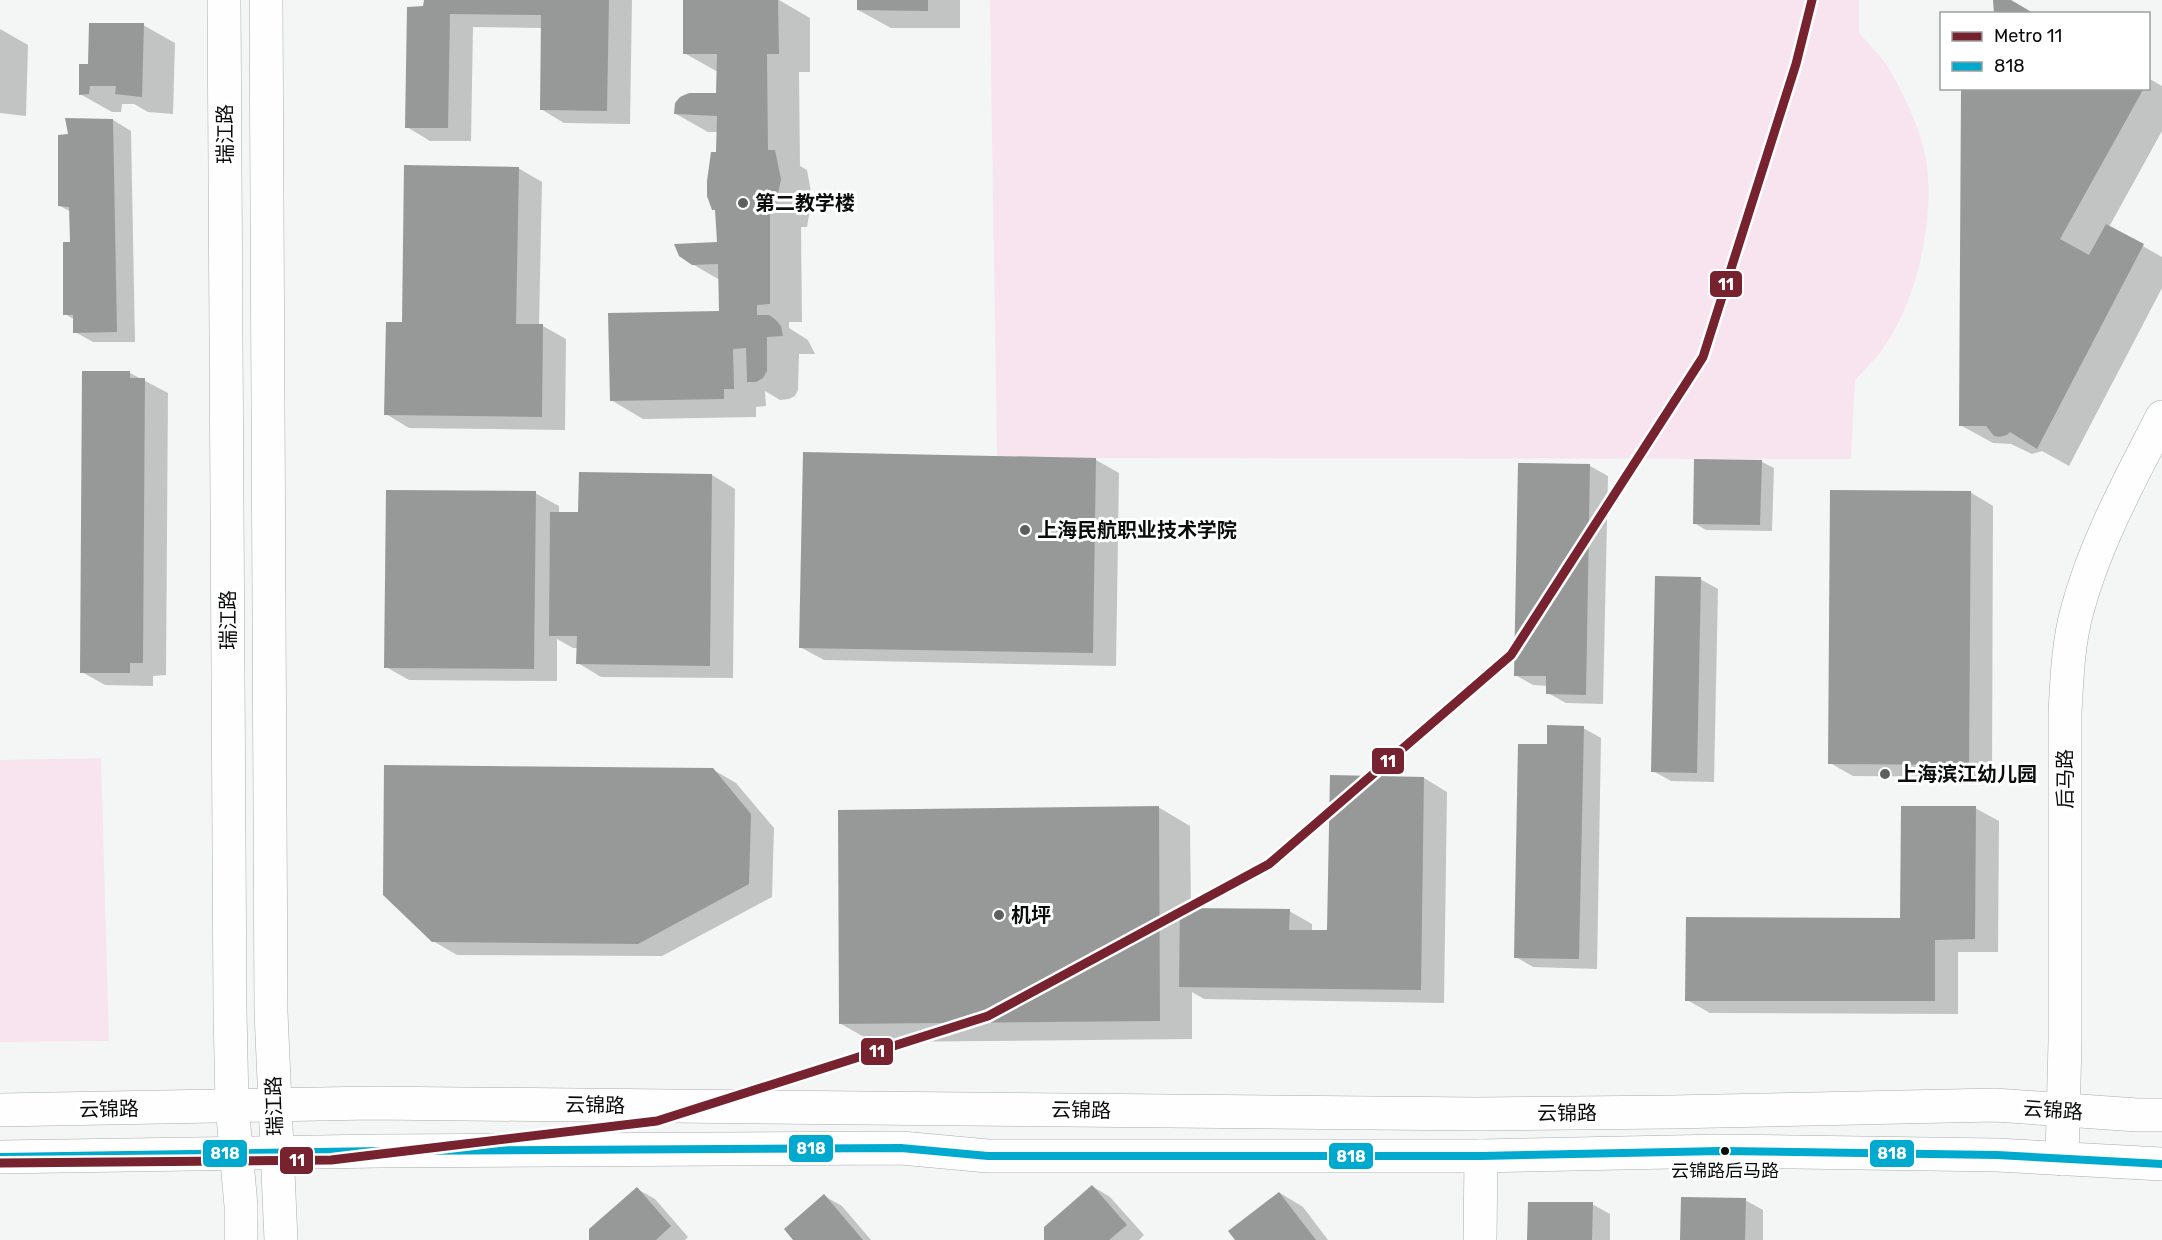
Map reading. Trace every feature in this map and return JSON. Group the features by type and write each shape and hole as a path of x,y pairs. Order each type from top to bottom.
{"main road":[{"name":"瑞江路","path":"224,0 230,998 232,1106 241,1206 241,1240"},
{"name":"瑞江路","path":"266,0 271,1000 280,1240"},
{"name":"后马路","path":"2062,1159 2065,712 2068,658 2076,613 2089,571 2109,522 2162,417"},
{"name":"云锦路","path":"0,1110 383,1103 1465,1114 1995,1105 2063,1111 2162,1115"},
{"name":"云锦路","path":"0,1157 901,1148 988,1156 1481,1156 1721,1151 1997,1155 2162,1164"},
{"path":"1480,1240 1481,1156"}],"shaded area":[{"path":"990,0 1859,0 1859,33 1886,64 1910,111 1921,139 1927,164 1929,191 1923,250 1906,307 1894,332 1880,353 1855,380 1851,459 997,458"},
{"path":"101,758 109,1041 0,1042 0,760"}],"building":[{"path":"424,0 609,0 607,111 540,110 541,15 450,14 448,128 405,128 407,7 423,6"},
{"name":"第二教学楼","path":"683,0 778,0 779,54 767,54 768,150 775,150 781,179 775,209 770,210 770,304 757,305 757,315 769,315 776,320 781,326 783,336 767,337 767,371 763,378 756,382 747,382 746,348 733,349 734,389 724,389 724,399 610,401 608,313 719,311 718,264 692,265 679,256 674,244 717,242 715,210 712,210 707,196 707,181 711,152 716,152 717,116 674,114 675,103 680,97 689,93 716,93 717,54 683,54"},
{"path":"857,0 928,0 928,11 857,10"},
{"path":"1993,0 2011,0 2032,12 1994,12"},
{"path":"89,23 144,23 142,97 115,94 116,86 90,86 89,94 79,95 79,64 88,64"},
{"path":"1961,90 2143,90 2060,239 2089,255 2106,224 2144,244 2037,449 2010,432 1999,437 1994,436 1986,426 1959,426"},
{"path":"65,118 113,119 117,332 73,333 73,315 63,315 63,242 70,242 69,207 58,206 58,135 68,134"},
{"path":"404,165 519,167 516,324 543,324 542,417 384,415 386,322 402,322"},
{"path":"82,371 130,371 130,378 145,378 143,663 130,663 130,673 80,673"},
{"path":"803,452 1096,458 1093,653 799,648"},
{"path":"1694,459 1762,460 1760,525 1693,524"},
{"path":"1518,463 1590,464 1586,695 1546,694 1546,676 1514,676"},
{"path":"579,472 712,474 710,666 576,664 577,636 549,636 550,512 578,512"},
{"path":"386,490 536,491 534,669 384,668"},
{"path":"1830,490 1971,491 1969,765 1828,764"},
{"path":"1655,576 1701,577 1697,773 1651,772"},
{"path":"1547,725 1584,726 1579,959 1514,958 1518,744 1547,744"},
{"path":"384,765 713,768 751,814 749,884 638,944 432,942 383,895"},
{"path":"1330,775 1424,777 1421,990 1179,987 1180,908 1290,909 1289,930 1327,930"},
{"name":"机坪","path":"1159,806 1160,1021 839,1024 838,810"},
{"path":"1901,806 1976,806 1975,939 1935,940 1935,1001 1685,1001 1686,917 1900,918"},
{"path":"1092,1185 1127,1225 1109,1240 1044,1240 1044,1227"},
{"path":"637,1187 671,1226 656,1240 589,1240 589,1229"},
{"path":"1279,1192 1316,1240 1235,1240 1228,1231"},
{"path":"824,1194 863,1240 793,1240 784,1229"},
{"path":"1681,1197 1746,1198 1745,1240 1680,1240"},
{"path":"1528,1202 1593,1202 1592,1240 1527,1240"}],"metro line":[{"name":"11","path":"0,1163 331,1160 657,1121 988,1016 1269,864 1511,655 1703,357 1796,64 1812,0"}],"transit line":[{"name":"818","path":"0,1157 380,1151 901,1148 988,1156 1481,1156 1721,1151 1997,1155 2162,1164"}],"place":[{"name":"第二教学楼","path":"743,203"},
{"name":"上海民航职业技术学院","path":"1025,530"},
{"name":"上海滨江幼儿园","path":"1885,774"},
{"name":"机坪","path":"999,915"},
{"name":"云锦路后马路","path":"1725,1151"}]}
